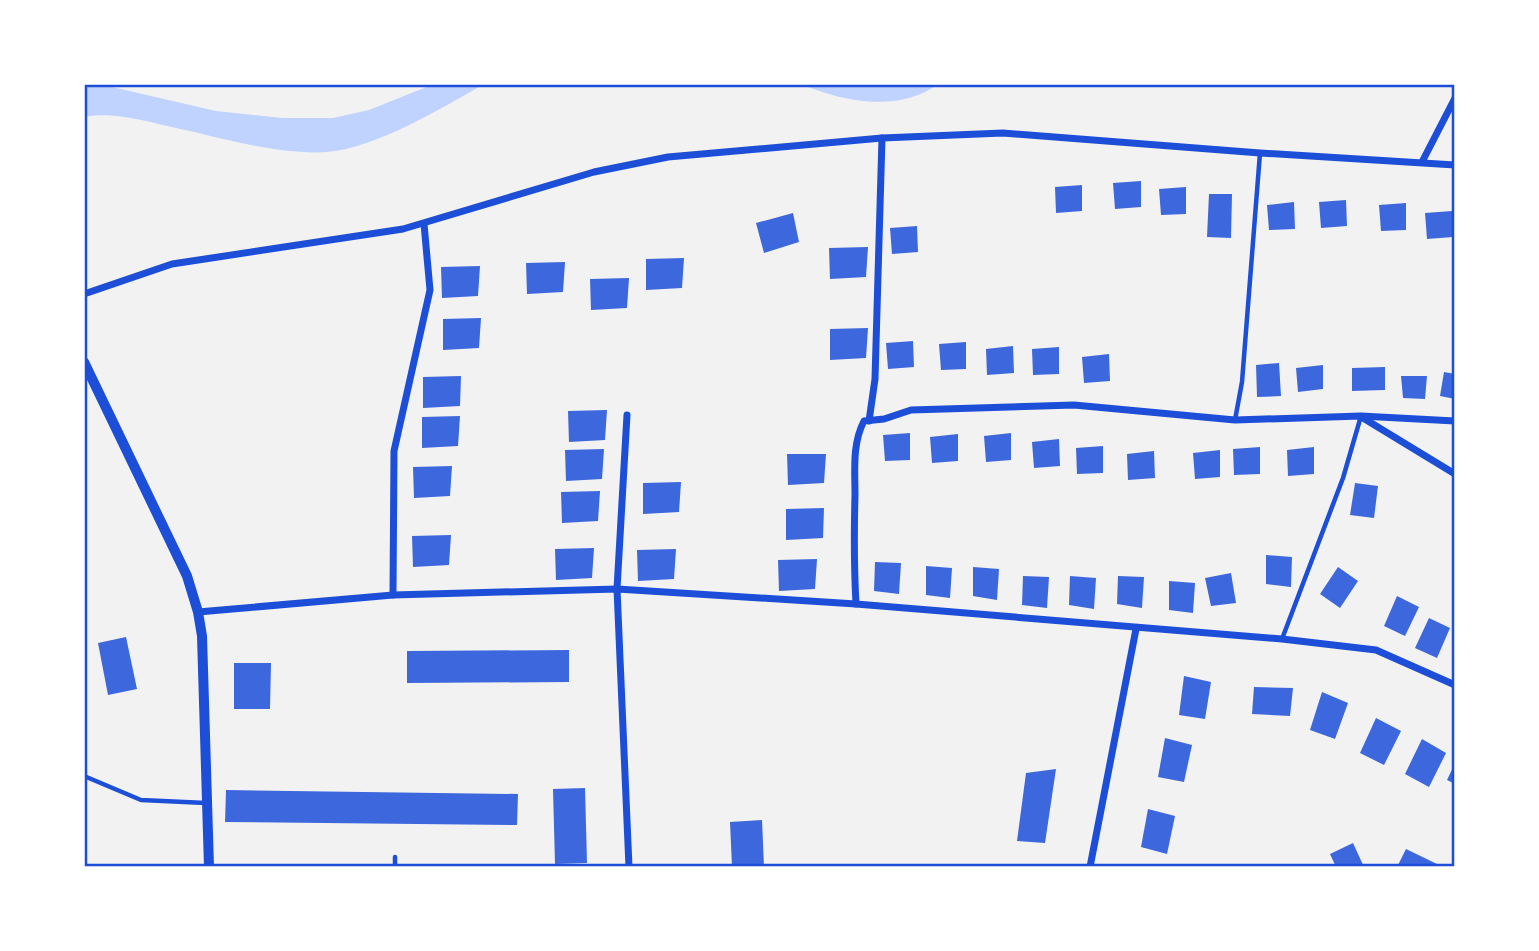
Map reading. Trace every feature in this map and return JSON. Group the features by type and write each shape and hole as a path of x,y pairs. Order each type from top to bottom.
{"street":[{"path":"1422,162 1455,98"},
{"path":"84,293 172,264 424,224 594,172 668,157 882,138 1003,133 1455,165"},
{"path":"869,421 875,379 882,138"},
{"path":"393,595 394,451 430,290 424,224"},
{"path":"84,362 187,576 198,612 203,652 209,867"},
{"path":"856,604 853,528 855,457 859,432 864,421 911,410 1074,405 1235,420 1361,416 1455,422"},
{"path":"627,415 617,589 629,867"},
{"path":"1361,416 1455,474"},
{"path":"198,612 393,595 617,589 856,604 1282,639 1376,650 1455,685"},
{"path":"1090,867 1136,629"}],"lane":[{"path":"1235,420 1242,382 1260,153"},
{"path":"1282,639 1343,478 1361,416"},
{"path":"84,776 141,800 207,803"},
{"path":"395,857 395,867"}],"water":[{"path":"84,84 99,84 216,111 282,118 333,118 369,110 434,84 484,84 387,135 346,149 311,152 258,146 123,117 84,117"},
{"path":"801,84 938,84 906,99 871,102 835,96"}],"building":[{"path":"1141,181 1141,207 1115,209 1113,183"},
{"path":"1082,185 1082,211 1056,213 1055,187"},
{"path":"1186,187 1186,214 1161,215 1159,189"},
{"path":"1209,194 1232,194 1231,238 1207,237"},
{"path":"1346,200 1347,226 1321,228 1319,202"},
{"path":"1294,202 1295,229 1269,230 1267,205"},
{"path":"1406,203 1406,230 1381,231 1379,205"},
{"path":"1452,211 1453,237 1427,239 1425,213"},
{"path":"793,213 799,242 764,253 756,223"},
{"path":"917,226 918,252 892,254 890,228"},
{"path":"868,247 866,277 830,279 829,248"},
{"path":"684,258 682,288 646,290 646,259"},
{"path":"565,262 563,292 527,294 526,263"},
{"path":"480,266 478,296 442,298 441,267"},
{"path":"629,278 627,308 591,310 590,279"},
{"path":"481,318 479,348 443,350 443,319"},
{"path":"868,328 866,358 830,360 830,329"},
{"path":"913,341 914,367 888,369 886,343"},
{"path":"966,342 966,369 941,370 939,344"},
{"path":"1013,346 1014,373 987,375 986,349"},
{"path":"1059,347 1059,374 1033,375 1032,349"},
{"path":"1109,354 1110,381 1084,383 1082,357"},
{"path":"1279,363 1281,396 1257,397 1256,365"},
{"path":"1323,365 1323,389 1298,392 1296,368"},
{"path":"1385,367 1385,390 1352,391 1352,368"},
{"path":"1444,372 1455,374 1455,399 1440,396"},
{"path":"461,376 460,406 423,408 423,377"},
{"path":"1401,376 1427,376 1425,399 1403,398"},
{"path":"607,410 605,440 569,442 568,411"},
{"path":"460,416 458,446 422,448 422,417"},
{"path":"910,433 910,460 885,461 883,435"},
{"path":"1011,433 1011,460 986,462 984,436"},
{"path":"958,434 958,461 932,463 930,437"},
{"path":"1059,439 1060,466 1034,468 1032,442"},
{"path":"1103,446 1103,473 1077,474 1076,448"},
{"path":"1260,447 1260,474 1234,475 1233,449"},
{"path":"1314,447 1314,474 1288,476 1287,450"},
{"path":"604,449 602,479 566,481 565,450"},
{"path":"1220,450 1220,477 1195,479 1193,453"},
{"path":"1154,451 1155,478 1128,480 1127,454"},
{"path":"787,454 826,454 824,483 788,485"},
{"path":"452,466 450,496 414,498 413,467"},
{"path":"681,482 679,512 643,514 643,483"},
{"path":"1355,483 1378,486 1374,518 1350,515"},
{"path":"600,491 598,521 562,523 561,492"},
{"path":"824,508 823,538 786,540 786,509"},
{"path":"451,535 449,565 413,567 412,536"},
{"path":"594,548 592,578 556,580 555,549"},
{"path":"676,549 674,579 638,581 637,550"},
{"path":"1266,555 1292,557 1291,587 1266,584"},
{"path":"817,559 815,589 779,591 778,560"},
{"path":"875,562 901,563 899,594 874,591"},
{"path":"926,566 952,568 950,598 926,595"},
{"path":"973,567 999,569 997,600 973,596"},
{"path":"1338,567 1358,581 1340,608 1320,594"},
{"path":"1231,573 1236,603 1211,606 1205,578"},
{"path":"1023,576 1049,577 1047,608 1022,605"},
{"path":"1070,576 1096,578 1094,609 1069,605"},
{"path":"1118,576 1144,577 1142,608 1117,604"},
{"path":"1169,581 1195,583 1193,613 1169,610"},
{"path":"1397,596 1419,607 1405,636 1384,626"},
{"path":"1429,618 1450,628 1437,658 1415,648"},
{"path":"126,637 137,689 108,695 98,643"},
{"path":"569,650 569,682 407,683 407,651"},
{"path":"234,663 271,663 270,709 234,709"},
{"path":"1184,676 1211,682 1205,719 1179,715"},
{"path":"1254,687 1293,688 1290,716 1252,714"},
{"path":"1322,692 1348,703 1335,739 1310,730"},
{"path":"1376,718 1401,731 1384,765 1360,753"},
{"path":"1165,738 1192,745 1184,782 1158,777"},
{"path":"1422,739 1446,753 1429,787 1405,774"},
{"path":"1455,763 1455,784 1447,780"},
{"path":"1056,769 1045,843 1017,841 1026,773"},
{"path":"585,788 587,863 555,864 553,789"},
{"path":"226,790 518,794 517,825 225,822"},
{"path":"1148,809 1175,816 1167,854 1141,847"},
{"path":"762,820 764,867 732,867 730,822"},
{"path":"1353,843 1364,867 1336,867 1330,854"},
{"path":"1406,849 1437,864 1435,867 1397,867"}]}
